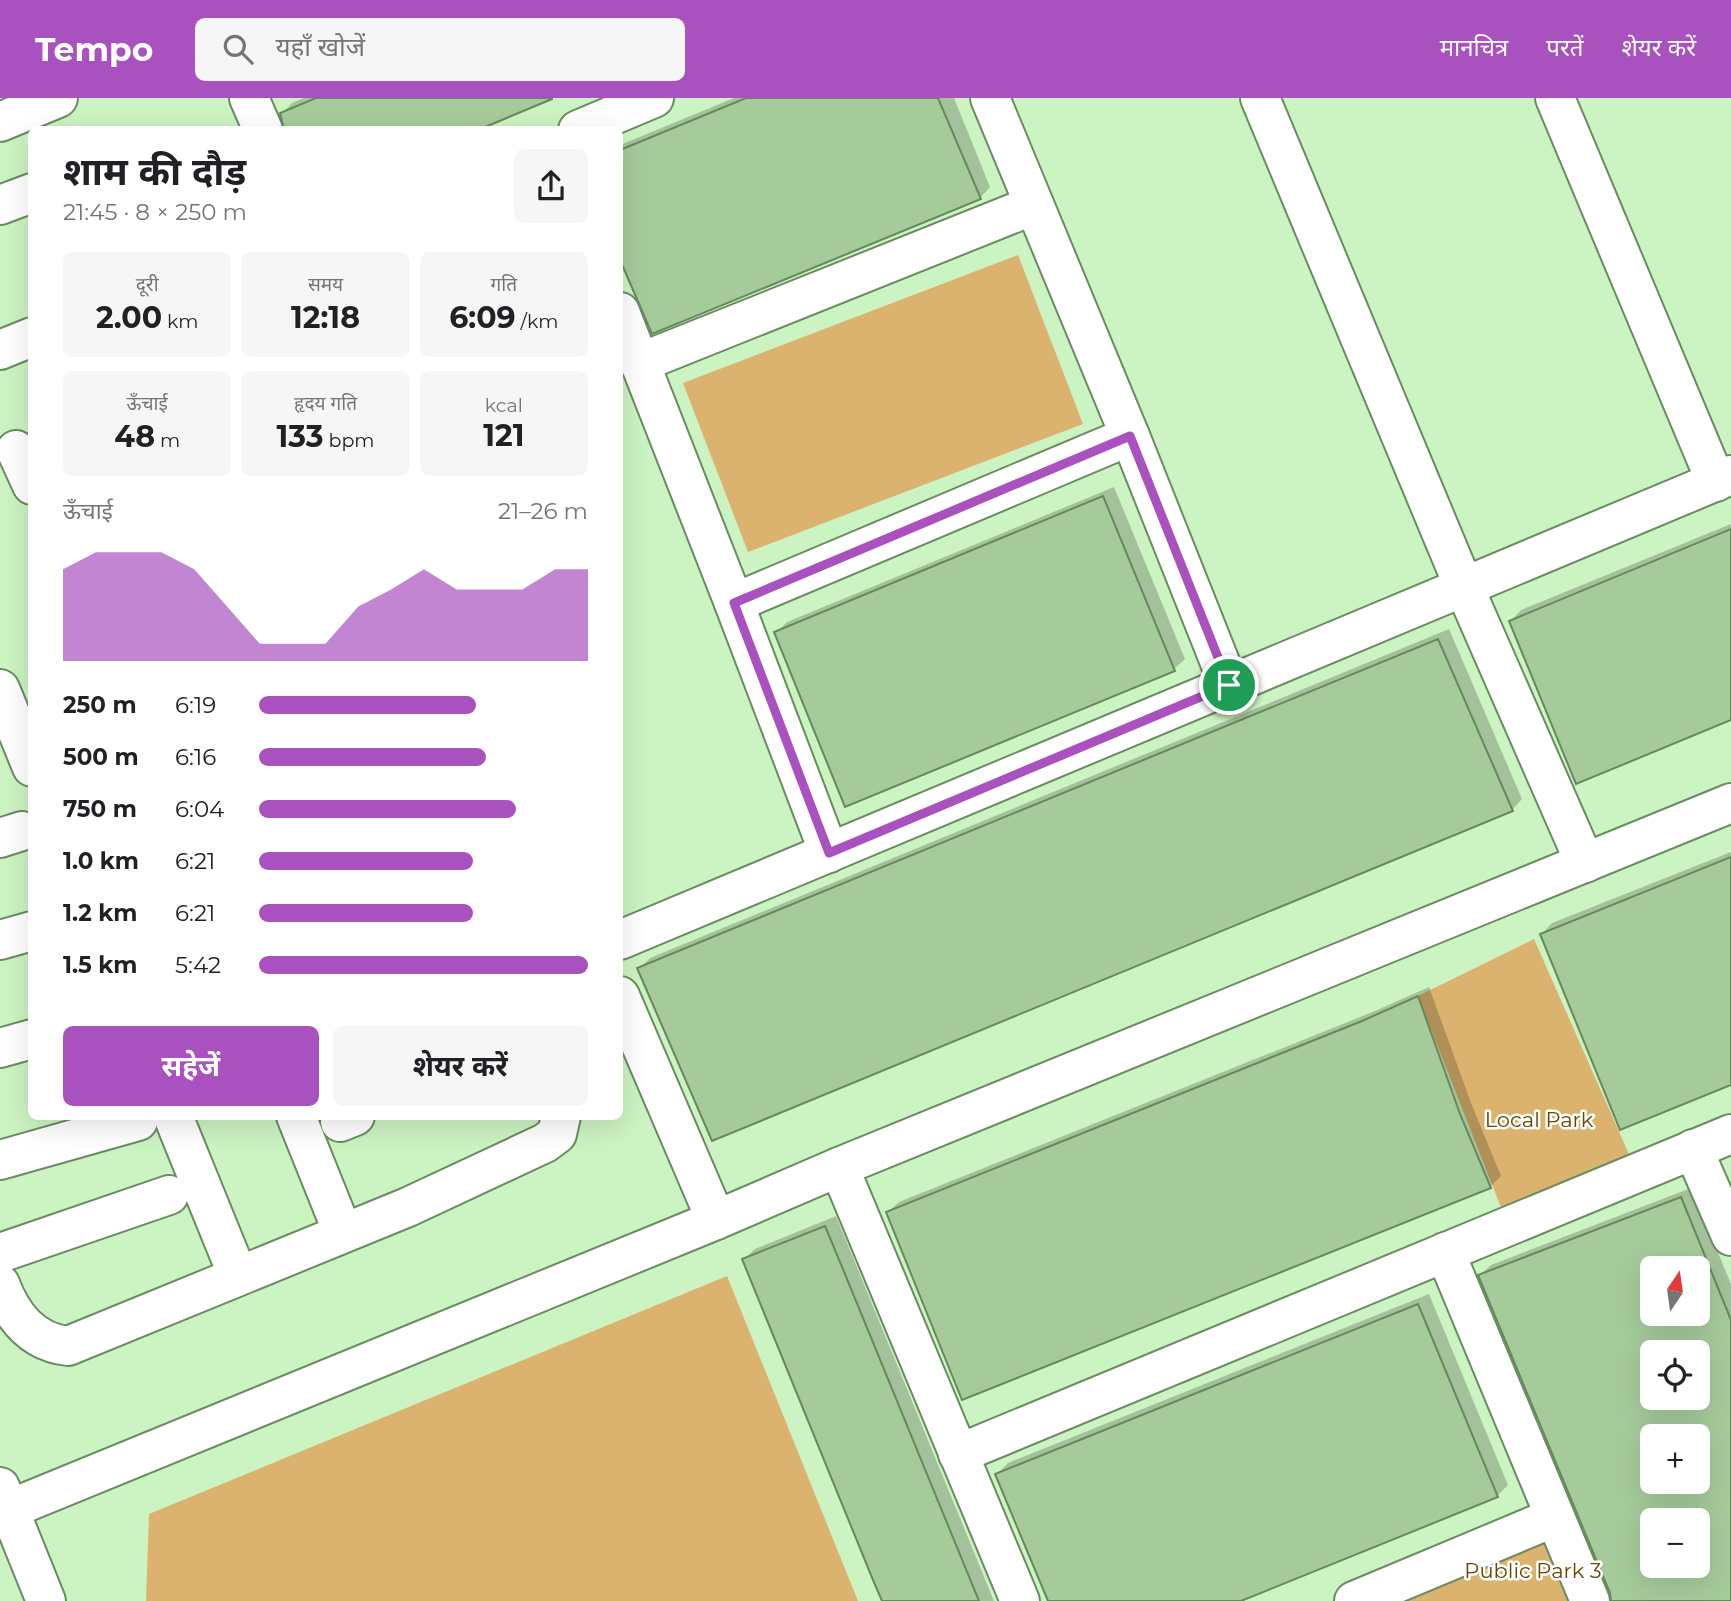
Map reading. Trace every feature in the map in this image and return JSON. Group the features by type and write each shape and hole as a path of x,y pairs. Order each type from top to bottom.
{"street":[{"path":"0,122 58,98"},
{"path":"249,98 260,126"},
{"path":"588,126 654,98"},
{"path":"990,98 1130,436 1229,685"},
{"path":"1260,98 1464,587 1586,863"},
{"path":"623,939 1723,479 1555,98"},
{"path":"0,205 28,194"},
{"path":"639,363 1034,205"},
{"path":"623,320 829,853"},
{"path":"0,350 28,339"},
{"path":"734,603 1130,436"},
{"path":"16,450 28,476"},
{"path":"10,707 28,756"},
{"path":"46,1601 3,1503 716,1220 839,1167 1731,803"},
{"path":"0,940 28,932"},
{"path":"623,1003 716,1220"},
{"path":"0,1048 28,1040"},
{"path":"0,1160 152,1120"},
{"path":"157,1120 238,1276"},
{"path":"298,1120 343,1233"},
{"path":"0,1284 13,1312 28,1328 52,1345 68,1346 408,1207 545,1143 557,1134 560,1120"},
{"path":"958,1454 1731,1134"},
{"path":"1693,1149 1731,1236"},
{"path":"839,1167 1020,1601"},
{"path":"0,1253 169,1195"},
{"path":"1445,1252 1590,1601"},
{"path":"1354,1601 1555,1517"}],"green space":[{"path":"1018,255 1083,424 748,552 683,383"},
{"name":"Local Park","path":"1534,939 1632,1161 1504,1215 1418,996"},
{"path":"727,1276 858,1601 146,1601 149,1514"},
{"name":"Public Park 3","path":"1550,1528 1580,1601 1381,1601"}],"building":[{"path":"316,98 552,98 488,126 283,126 280,113"},
{"path":"746,98 938,98 981,199 652,334 623,267 623,149"},
{"path":"1103,496 1175,671 845,807 774,632"},
{"path":"1731,529 1731,720 1576,784 1509,621"},
{"path":"1438,639 1513,811 712,1141 637,968"},
{"path":"1731,857 1731,1085 1620,1130 1540,934"},
{"path":"1418,996 1460,1114 1491,1188 962,1400 886,1212"},
{"path":"1681,1197 1705,1256 1640,1256 1640,1326 1710,1326 1710,1268 1731,1320 1731,1601 1611,1601 1478,1275"},
{"path":"825,1226 979,1601 882,1601 873,1580 742,1259"},
{"path":"1418,1304 1498,1497 1241,1601 1048,1601 995,1474"}],"route":[{"path":"1130,436 1229,685 829,853 734,603 1130,436"}]}
